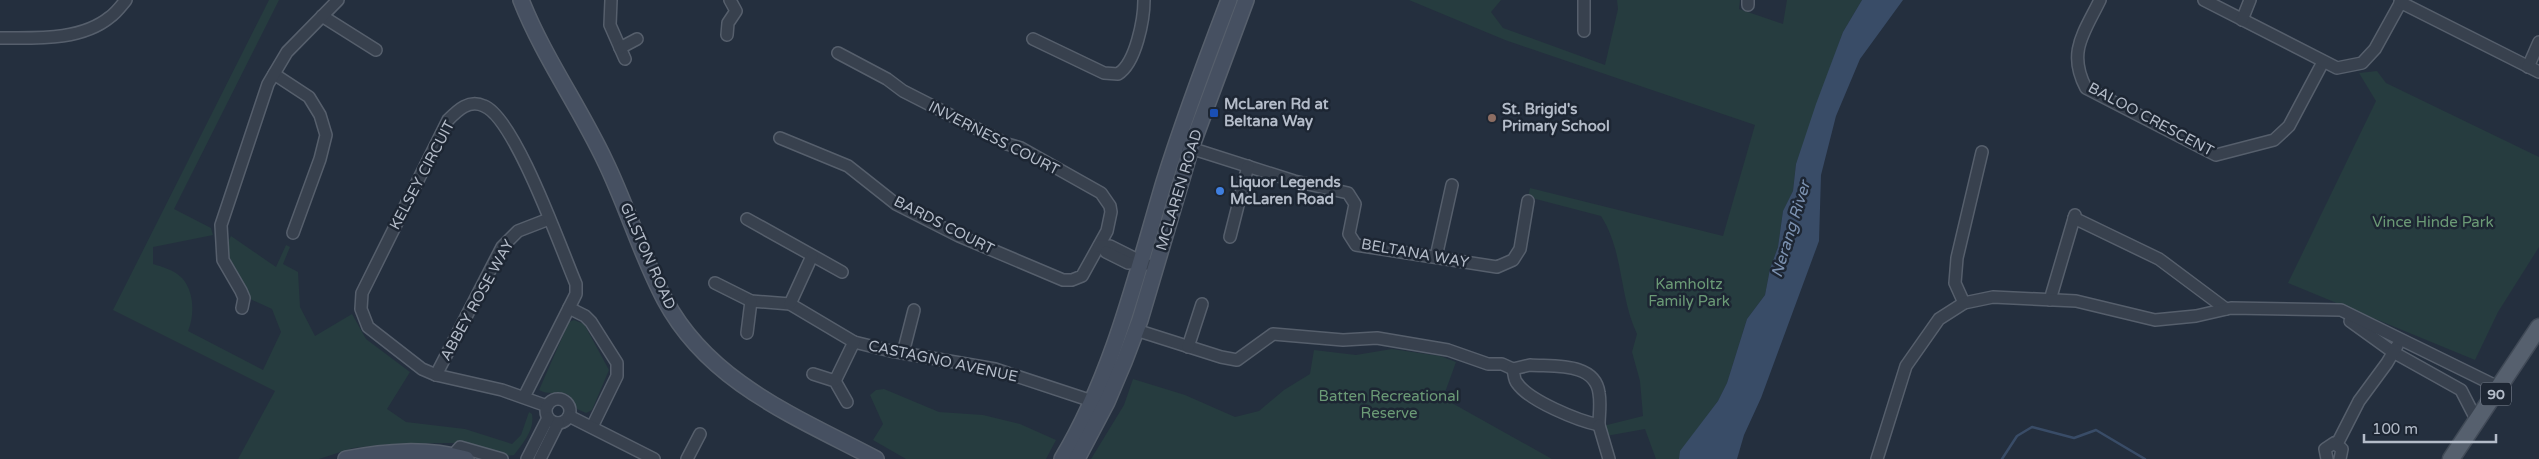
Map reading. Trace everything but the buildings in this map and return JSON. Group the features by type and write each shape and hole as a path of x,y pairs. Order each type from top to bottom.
{"main road":[{"name":"GILSTON ROAD","path":"520,0 534,31 602,154 662,293 687,334 715,364 754,394 876,459"},
{"name":"MCLAREN ROAD","path":"1062,459 1092,401 1116,340 1140,262 1183,146 1229,0"},
{"name":"MCLAREN ROAD","path":"1077,459 1107,402 1136,330 1155,267 1183,146 1246,0"},
{"name":"90","path":"2451,459 2539,327"},
{"path":"346,459 401,451 460,457"}],"street":[{"path":"0,38 36,38 90,29 110,18 126,0"},
{"path":"242,308 244,298 223,260 221,226 268,84 287,52 338,0"},
{"path":"611,0 610,25 622,54 637,39"},
{"path":"727,35 728,23 736,11 730,0"},
{"path":"1033,39 1104,73 1112,76 1118,74 1127,64 1138,37 1144,0"},
{"path":"1584,0 1584,31"},
{"name":"BALOO CRESCENT","path":"2100,0 2076,50 2078,73 2086,88 2216,155 2274,140 2289,126 2323,62"},
{"path":"2204,0 2337,68 2362,63 2374,49 2401,1 2539,72"},
{"path":"2242,20 2250,0"},
{"path":"322,16 376,50"},
{"path":"2528,66 2539,42"},
{"name":"INVERNESS COURT","path":"838,53 888,79 903,91 1007,144 1021,148 1101,193 1108,201 1111,212 1107,231 1099,246"},
{"path":"274,74 309,97 320,115 326,135 318,168 293,233"},
{"name":"KELSEY CIRCUIT","path":"524,396 576,294 576,284 526,164 494,111 482,104 469,104 460,108 448,120 362,293 361,309 368,328 422,368 436,375 524,396 548,406"},
{"name":"BARDS COURT","path":"780,138 848,166 896,204 959,236 1063,280 1072,280 1082,276 1099,246"},
{"name":"BELTANA WAY","path":"1183,146 1294,181 1348,193 1355,204 1349,234 1356,245 1498,267 1514,260 1520,249 1528,201"},
{"path":"1964,303 1955,283 1957,258 1982,152"},
{"path":"1230,237 1248,166"},
{"path":"1436,257 1452,186"},
{"path":"2050,300 2074,217 2159,259 2226,309"},
{"name":"ABBEY ROSE WAY","path":"436,375 502,247 518,231 549,219"},
{"path":"747,220 842,272"},
{"path":"1099,246 1128,263 1140,262"},
{"path":"790,304 812,256"},
{"name":"MCLAREN ROAD","path":"1140,262 1155,267"},
{"name":"CASTAGNO AVENUE","path":"715,283 751,301 790,304 854,342 903,353 995,369 1092,401"},
{"path":"1877,459 1906,366 1939,319 1964,303 1994,297 2076,302 2155,320 2196,316 2226,309 2341,310 2500,388"},
{"path":"747,333 751,301"},
{"path":"1188,347 1202,304"},
{"path":"569,308 585,316 591,322 617,364 617,376 592,427"},
{"path":"2334,309 2393,352 2461,390 2477,420"},
{"path":"903,353 914,310"},
{"path":"1136,330 1237,360 1273,334 1343,340 1378,338 1448,350 1488,364 1502,364 1513,369 1530,365 1584,371 1592,375 1599,392 1600,425 1609,459"},
{"path":"2337,444 2359,401 2387,363 2400,340"},
{"path":"835,381 854,342"},
{"path":"1513,369 1516,382 1523,390 1579,420 1600,425"},
{"path":"813,374 835,381 847,402"},
{"path":"518,459 536,456 553,421 548,406 554,400 563,400 569,407 569,416 565,422 553,421"},
{"path":"569,416 654,459"},
{"path":"687,459 700,434"},
{"path":"2326,459 2324,452 2326,446 2337,444"},
{"path":"2337,444 2343,452 2340,459"},
{"path":"460,457 460,447 502,459"}],"green space":[{"path":"269,0 279,0 174,209 211,228 213,235 153,247 153,264 179,275 189,290 192,303 192,318 188,331 263,370 281,332 272,309 250,299 230,259 228,242 231,236 276,267 286,245 290,247 283,264 298,272 300,307 315,336 352,314 366,339 410,372 387,409 406,422 465,429 512,444 521,435 529,412 532,414 530,431 514,455 506,456 468,443 447,443 391,444 353,448 319,459 238,459 275,391 113,310"},
{"name":"Kamholtz Family Park","path":"1409,0 1501,0 1491,12 1503,28 1605,65 1618,9 1617,0 1740,0 1739,9 1783,24 1787,0 1862,0 1843,32 1796,164 1793,191 1783,211 1778,247 1770,269 1765,295 1747,319 1727,383 1718,401 1681,451 1679,459 1656,459 1645,429 1606,436 1603,426 1643,416 1640,381 1632,352 1637,334 1627,305 1614,244 1601,216 1528,197 1530,188 1723,236 1755,125 1505,40"},
{"name":"Vince Hinde Park","path":"2377,71 2386,83 2539,157 2539,247 2498,312 2475,360 2288,283 2376,101 2359,73"},
{"path":"574,320 584,324 609,370 592,410 586,413 577,409 570,396 565,393 550,393 539,390 569,322"},
{"name":"Batten Recreational Reserve","path":"1392,349 1440,356 1456,362 1443,398 1552,459 1091,459 1124,405 1133,379 1185,395 1235,417 1259,411 1284,390 1310,374 1314,350 1356,355"},
{"path":"884,389 939,412 983,415 1020,424 1056,440 1046,459 906,459 873,440 883,424 870,395 876,390"}],"water":[{"name":"Nerang River","path":"1862,0 1903,0 1860,59 1836,116 1821,175 1819,241 1761,398 1744,435 1737,459 1679,459 1680,451 1718,401 1727,383 1747,319 1765,295 1770,269 1778,247 1783,211 1793,191 1796,164 1843,32"}],"waterway":[{"path":"2002,459 2017,436 2032,427 2074,438 2096,430 2145,459"}],"place":[{"name":"McLaren Rd at Beltana Way","path":"1214,113"},
{"name":"St. Brigid's Primary School","path":"1492,118"},
{"name":"Liquor Legends McLaren Road","path":"1220,191"}]}
